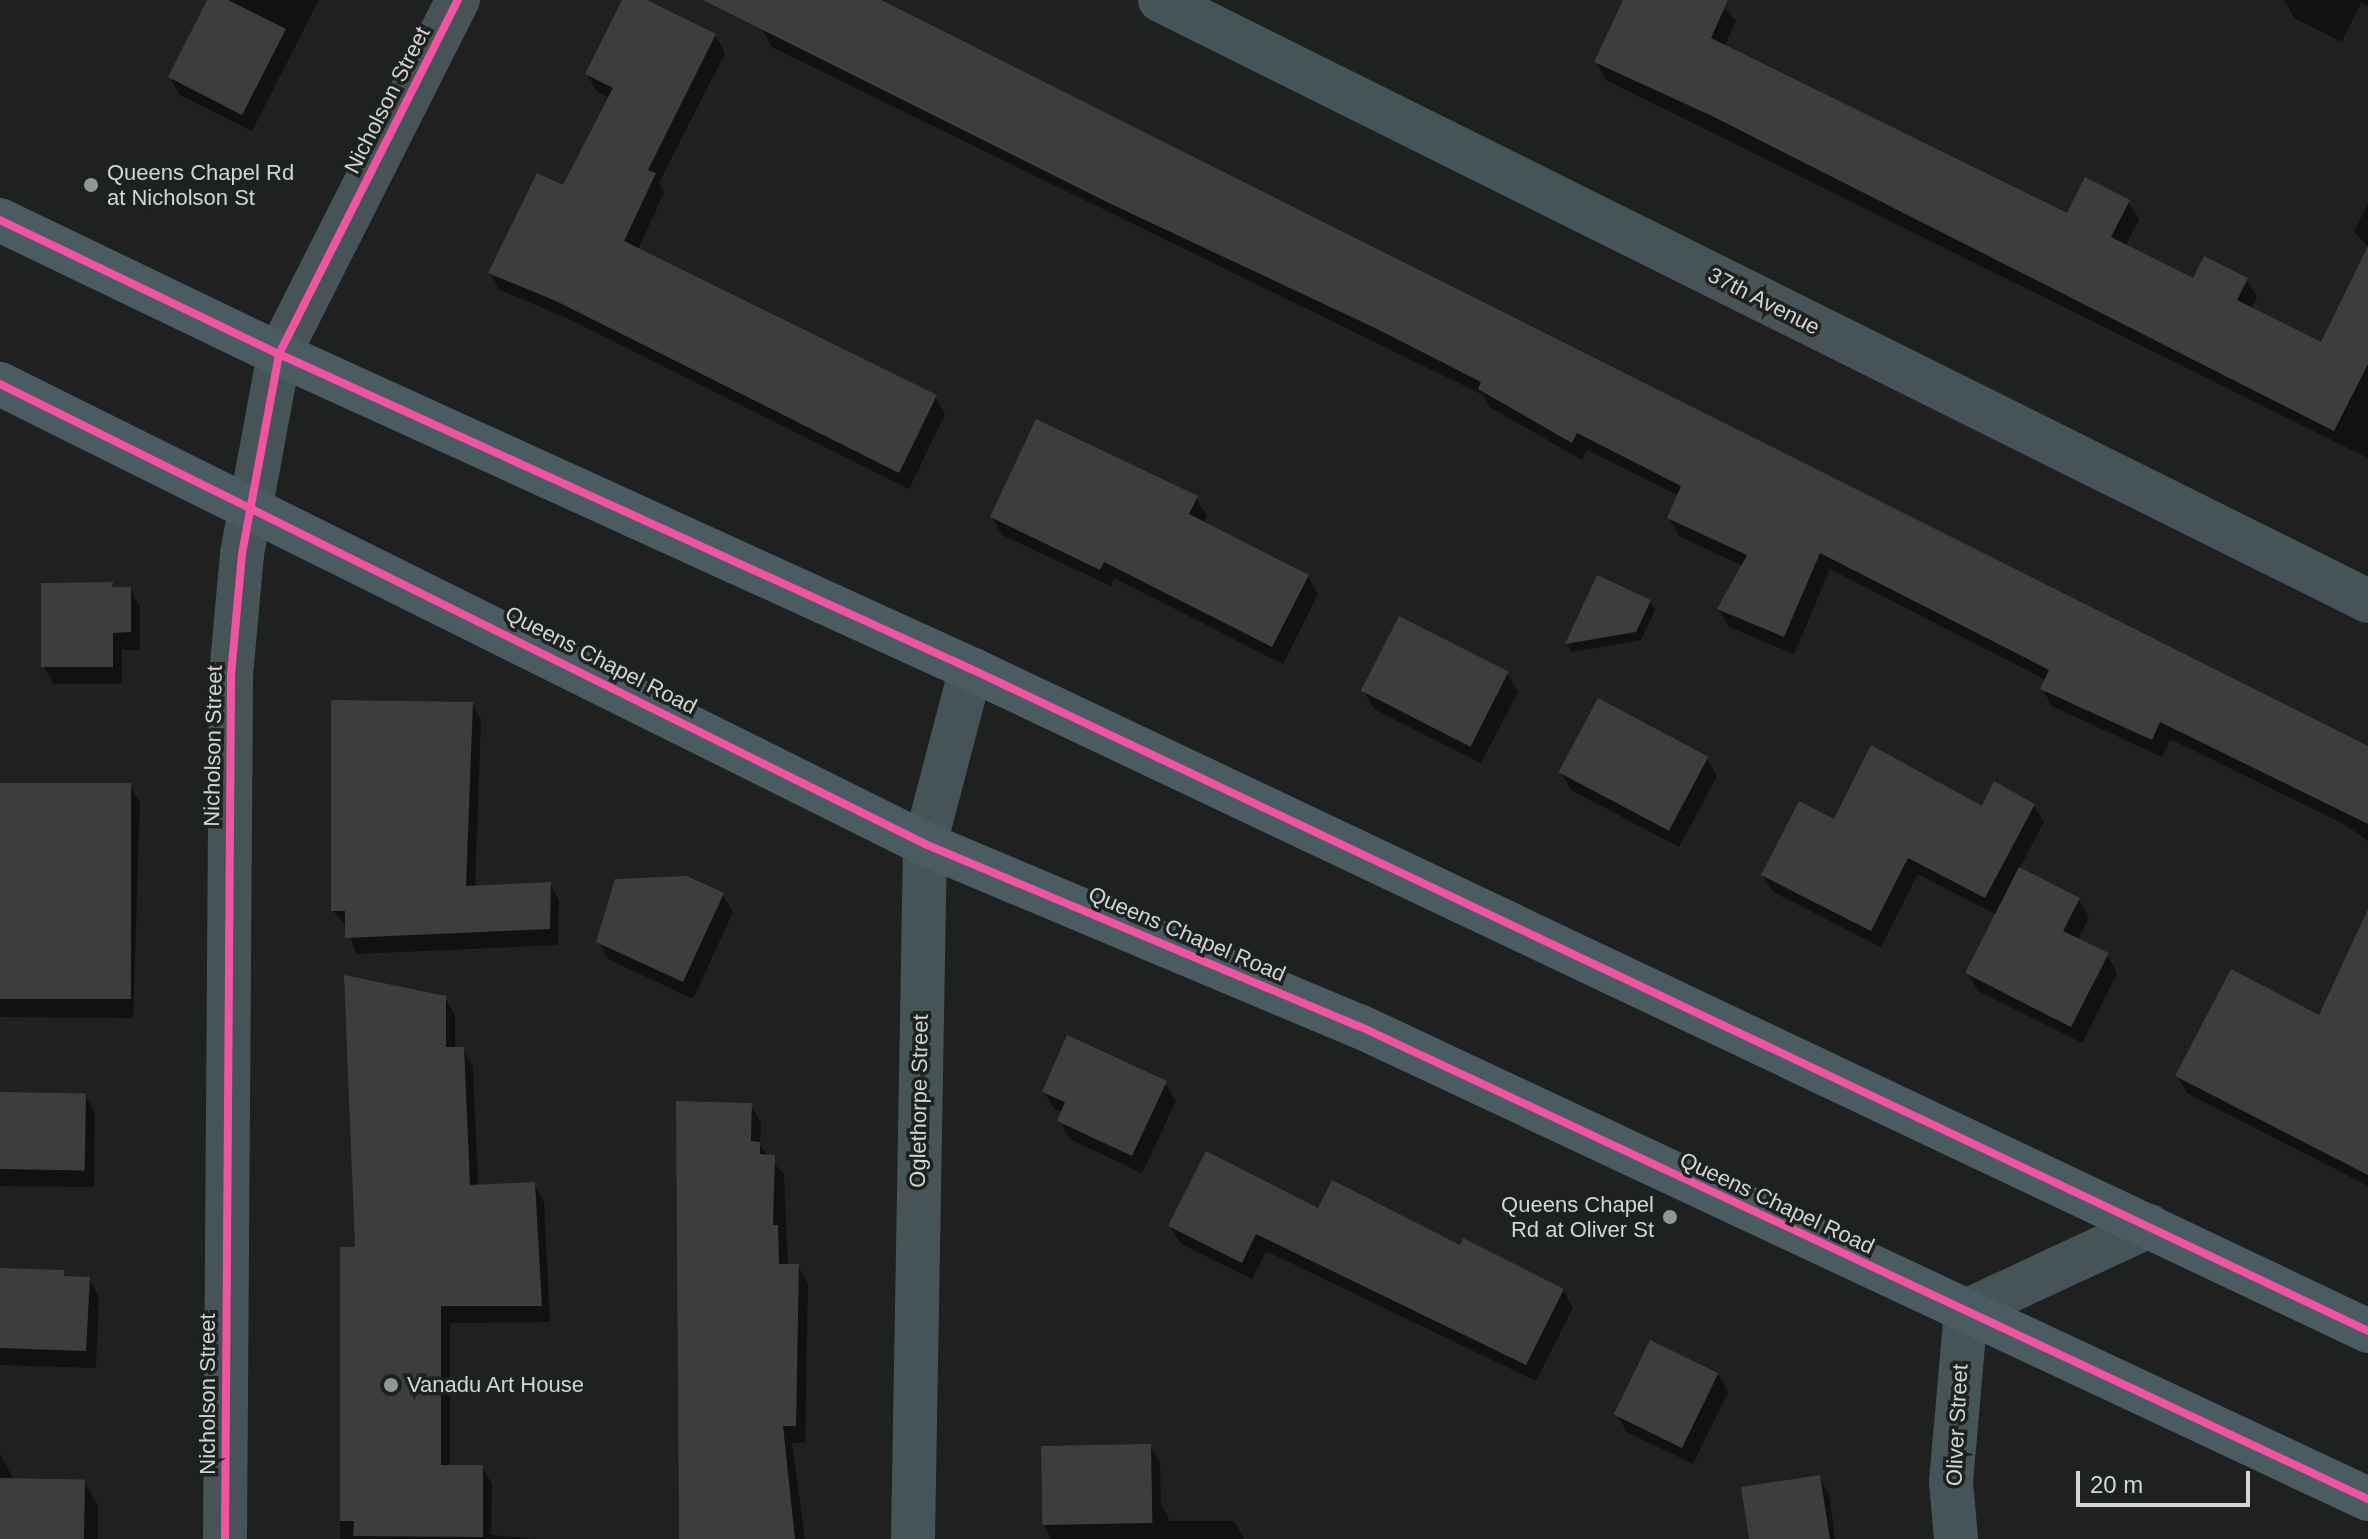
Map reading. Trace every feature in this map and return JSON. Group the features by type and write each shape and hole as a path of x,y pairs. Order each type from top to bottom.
{"main road":[{"path":"0,220 279,354 971,669 2368,1331"},
{"name":"Queens Chapel Road","path":"0,384 252,505 925,844 1359,1026 2368,1499"}],"street":[{"name":"Nicholson Street","path":"225,1539 231,675 252,505 279,354 458,0"},
{"name":"37th Avenue","path":"1160,0 2368,601"},
{"name":"Oglethorpe Street","path":"913,1539 925,844 971,669"},
{"path":"1966,1311 2149,1226"},
{"name":"Oliver Street","path":"1956,1539 1952,1467 1966,1311"}],"building":[{"path":"207,0 228,0 286,29 242,115 168,77"},
{"path":"622,0 647,0 716,34 648,170 656,173 624,241 937,395 899,473 556,301 488,273 537,173 563,185 613,88 585,74"},
{"path":"703,0 881,0 2368,746 2368,824 2160,722 2152,740 2040,689 2049,670 1820,553 1784,637 1717,609 1747,555 1667,518 1681,486 1577,433 1572,443 1478,389 1481,382 1375,328 1111,204"},
{"path":"1623,0 1728,0 1711,38 2067,213 2085,177 2130,200 2111,237 2193,278 2204,256 2248,278 2237,300 2321,342 2368,246 2368,364 2334,431 1712,116 1594,62"},
{"path":"1036,419 1198,496 1189,514 1309,575 1272,647 1104,562 1100,570 990,517"},
{"path":"1597,575 1651,600 1636,632 1565,644"},
{"path":"113,582 112,587 131,587 131,632 113,633 113,667 41,667 41,583"},
{"path":"1399,616 1509,672 1470,747 1361,691"},
{"path":"1598,698 1708,757 1669,831 1559,772"},
{"path":"331,700 473,702 466,886 551,882 550,929 345,938 345,911 331,911"},
{"path":"1871,745 1982,806 1994,781 2035,804 1985,898 1908,858 1871,931 1761,875 1799,801 1834,819"},
{"path":"0,783 131,783 131,999 0,999"},
{"path":"2019,867 2080,898 2063,931 2109,953 2071,1027 1965,973"},
{"path":"687,876 724,893 683,982 596,942 615,879"},
{"path":"2368,909 2368,1175 2175,1076 2231,969 2319,1015"},
{"path":"344,975 446,996 446,1047 464,1047 470,1185 535,1182 542,1306 441,1306 441,1465 483,1465 483,1537 353,1536 354,1521 340,1521 340,1247 355,1247"},
{"path":"1067,1035 1167,1081 1132,1156 1057,1121 1065,1102 1042,1092"},
{"path":"0,1092 86,1094 85,1170 0,1169"},
{"path":"676,1101 752,1103 751,1141 760,1142 760,1154 775,1155 773,1225 778,1225 779,1264 799,1264 796,1426 783,1426 795,1539 679,1539"},
{"path":"1206,1151 1318,1208 1332,1180 1460,1245 1463,1238 1564,1289 1526,1365 1256,1234 1242,1263 1168,1226"},
{"path":"0,1268 64,1270 64,1276 90,1277 86,1351 0,1348"},
{"path":"1650,1340 1718,1373 1682,1448 1614,1415"},
{"path":"1151,1444 1152,1523 1042,1525 1041,1446"},
{"path":"1820,1475 1830,1539 1749,1539 1741,1487"},
{"path":"0,1478 85,1479 84,1539 0,1539"}],"cycle path":[{"path":"225,1539 231,675 242,554 279,354 458,0"},
{"path":"0,220 279,354 971,669 2368,1331"},
{"path":"0,384 925,844 1359,1026 2368,1499"}],"place":[{"name":"Queens Chapel Rd at Nicholson St","path":"91,185"},
{"name":"Queens Chapel Rd at Oliver St","path":"1670,1217"},
{"name":"Vanadu Art House","path":"391,1385"}]}
